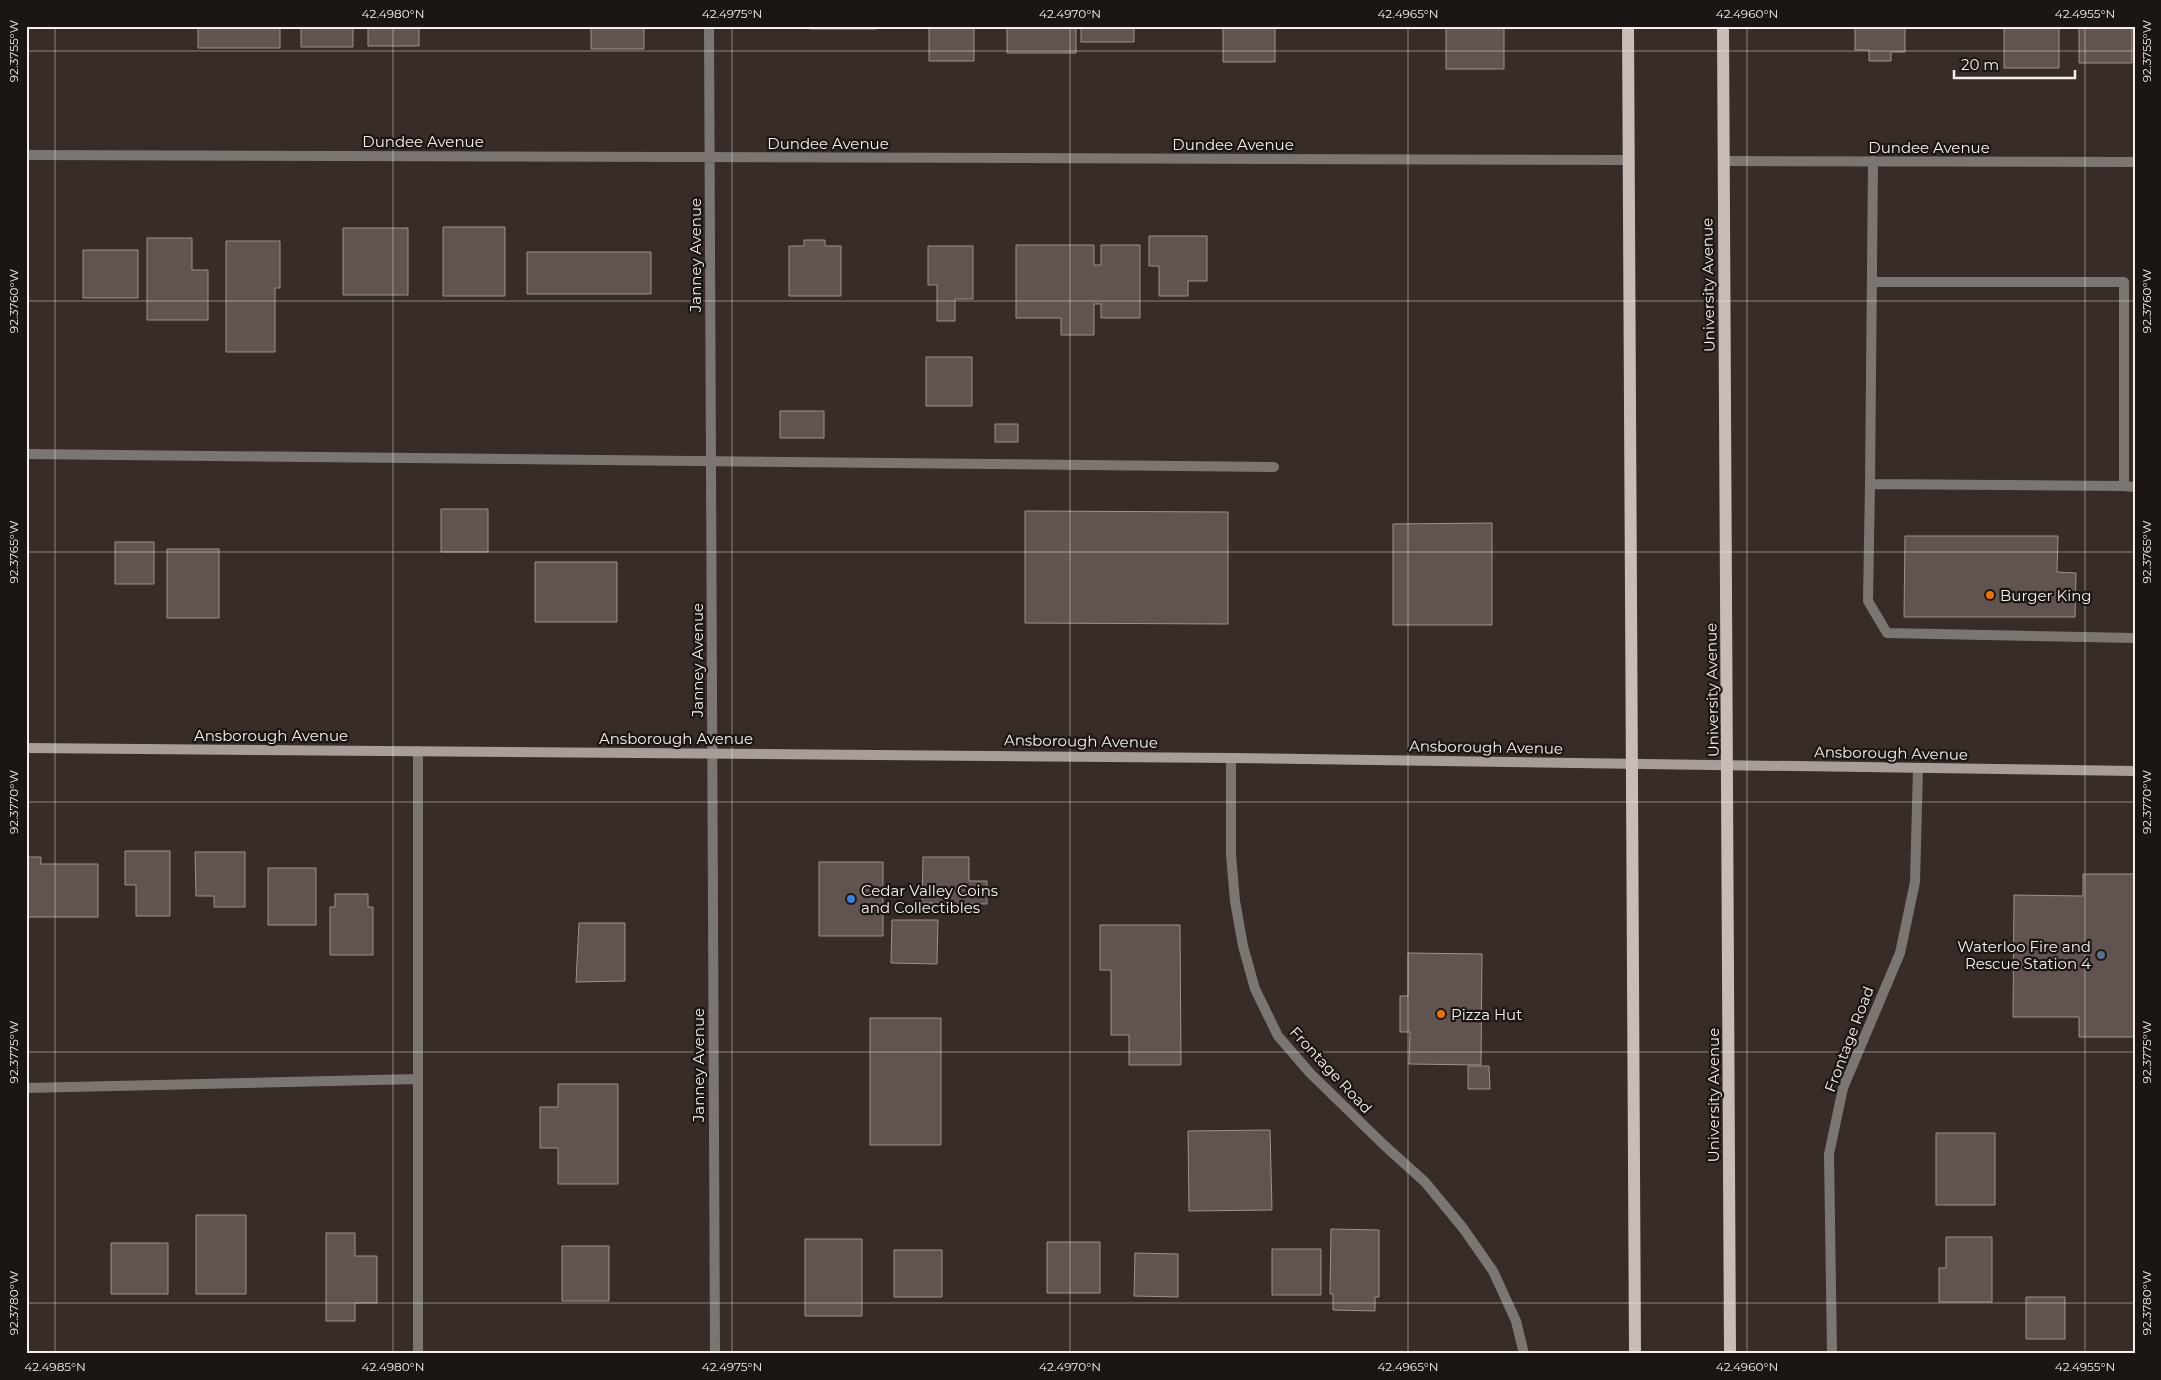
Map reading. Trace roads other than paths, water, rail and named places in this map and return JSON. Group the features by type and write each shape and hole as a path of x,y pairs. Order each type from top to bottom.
{"main road":[{"path":"1628,26 1635,1354"},
{"name":"University Avenue","path":"1723,26 1730,1354"},
{"name":"Ansborough Avenue","path":"26,748 1231,758 2135,771"}],"street":[{"name":"Janney Avenue","path":"709,26 715,1354"},
{"name":"Dundee Avenue","path":"26,155 1629,160"},
{"name":"Dundee Avenue","path":"1723,161 2135,162"},
{"path":"1873,162 1868,601 1888,633 2135,638"},
{"path":"1870,484 2130,487 2124,282 1872,282"},
{"path":"26,454 1274,468"},
{"path":"418,751 418,1354"},
{"name":"Frontage Road","path":"1231,758 1231,855 1235,901 1243,946 1255,989 1278,1036 1310,1073 1425,1182 1463,1228 1493,1271 1516,1321 1524,1354"},
{"name":"Frontage Road","path":"1832,1354 1829,1154 1844,1088 1900,953 1914,882 1918,768"},
{"path":"26,1088 418,1079"}],"place":[{"name":"Burger King","path":"1990,595"},
{"name":"Cedar Valley Coins and Collectibles","path":"851,899"},
{"name":"Waterloo Fire and Rescue Station 4","path":"2101,955"},
{"name":"Pizza Hut","path":"1441,1014"}]}
